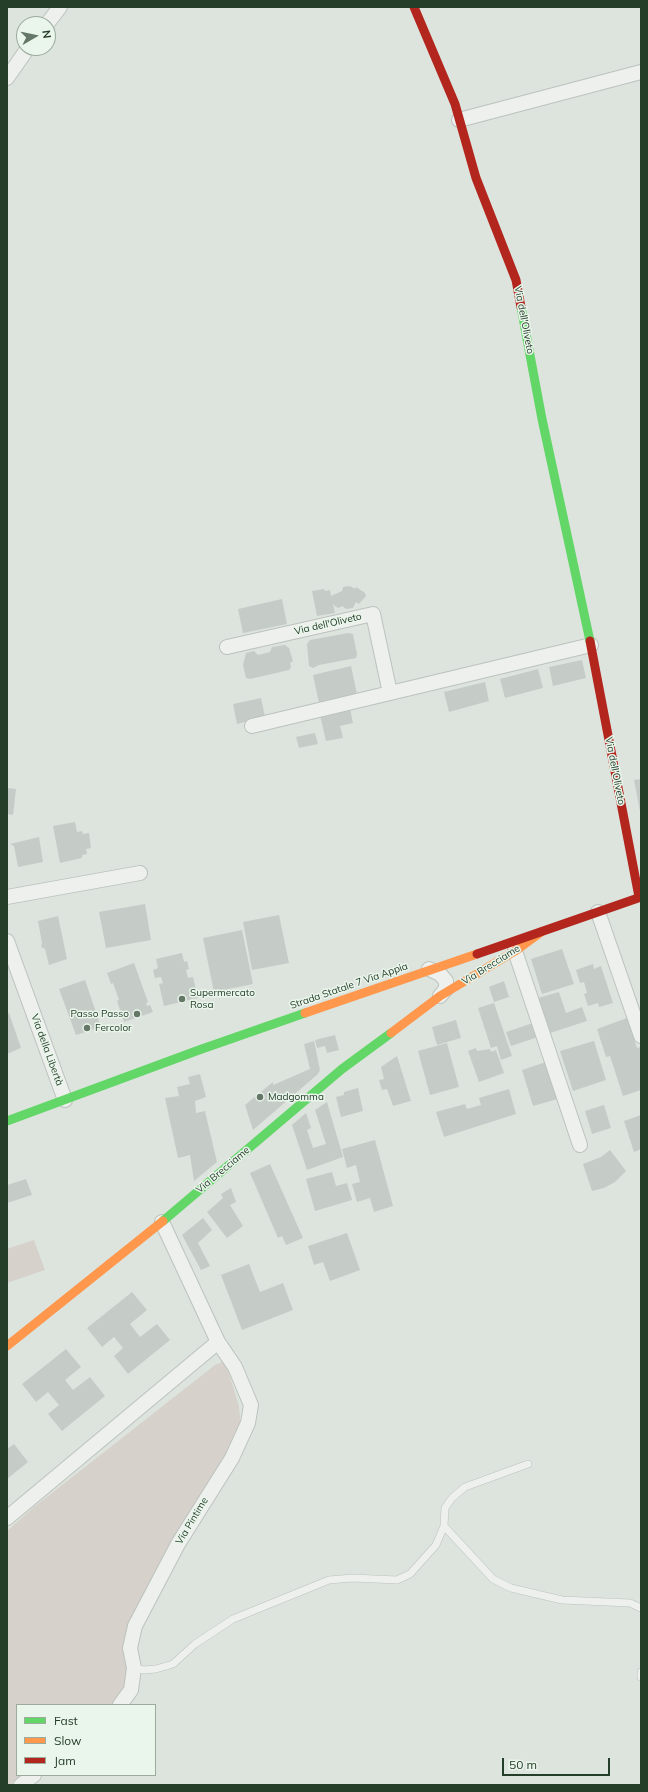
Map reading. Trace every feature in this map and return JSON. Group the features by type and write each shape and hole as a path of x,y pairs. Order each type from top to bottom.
{"street":[{"path":"53,16 60,7"},
{"name":"Via dell'Oliveto","path":"414,7 455,104 476,178 516,280 542,419 591,645 640,897"},
{"path":"7,78 22,56"},
{"path":"459,120 641,72"},
{"name":"Via dell'Oliveto","path":"228,647 373,614 390,693"},
{"path":"252,726 591,645"},
{"path":"7,897 140,873"},
{"name":"Strada Statale 7 Via Appia","path":"65,1100 430,969 640,897"},
{"path":"598,912 641,1036"},
{"name":"Via Brecciame","path":"7,1346 162,1222 342,1069 440,996 515,951 541,932"},
{"name":"Via della Libertà","path":"7,941 65,1100"},
{"path":"515,951 580,1145"},
{"name":"Via Brecciame","path":"430,969 440,974 446,981 446,989 440,996"},
{"path":"7,1121 65,1100"},
{"name":"Via Pintime","path":"121,1704 131,1690 134,1668 130,1648 134,1626 178,1544 232,1458 248,1423 251,1405 235,1367 218,1342 162,1222"},
{"path":"7,1518 218,1342"},
{"path":"21,1785 33,1776"}],"lane":[{"path":"134,1668 156,1669 173,1664 195,1644 233,1619 329,1580 353,1578 398,1580 410,1574 436,1545 444,1526 445,1508 452,1498 465,1487 528,1464"},
{"path":"444,1526 492,1580 511,1588 562,1600 630,1603 641,1608"},
{"path":"641,1672 641,1677"}],"shaded area":[{"path":"34,1240 45,1270 7,1283 7,1249"},
{"path":"225,1361 239,1406 241,1430 161,1563 130,1668 127,1685 116,1704 16,1704 16,1776 24,1776 11,1785 7,1785 7,1531 34,1507 215,1365"}],"building":[{"path":"350,586 355,589 356,587 365,593 366,596 359,604 356,602 353,608 346,609 342,606 339,608 336,607 333,604 335,613 317,616 312,591 324,589 325,591 330,590 331,596 342,591 343,587"},
{"path":"282,599 287,624 243,633 238,609"},
{"path":"348,633 353,634 357,654 356,658 319,665 313,668 309,666 307,644 310,640"},
{"path":"285,645 289,648 293,661 290,663 291,667 289,670 250,679 246,678 243,665 246,653 254,651 258,655 270,652 272,647"},
{"path":"582,660 586,678 553,686 549,667"},
{"path":"351,666 357,694 319,703 313,675"},
{"path":"538,669 543,688 505,698 500,679"},
{"path":"485,682 489,701 449,712 444,692"},
{"path":"261,698 265,717 237,724 233,704"},
{"path":"350,708 353,723 340,726 343,738 326,741 320,715"},
{"path":"315,733 318,744 299,748 296,737"},
{"path":"641,779 641,811 640,811 634,780"},
{"path":"7,788 16,789 13,815 7,814"},
{"path":"75,822 77,832 82,831 83,834 89,833 91,848 86,849 87,854 82,855 82,858 60,863 53,826"},
{"path":"39,837 43,862 18,867 14,846 10,844"},
{"path":"145,904 151,940 106,948 99,912"},
{"path":"279,915 289,963 252,970 243,922"},
{"path":"58,916 67,959 49,965 45,949 41,947 42,943 38,921"},
{"path":"242,930 253,984 214,992 203,938"},
{"path":"562,949 574,984 542,994 531,959"},
{"path":"182,953 184,962 187,961 189,969 186,970 188,978 193,977 198,998 164,1006 159,984 163,983 161,977 155,978 153,970 158,968 156,959"},
{"path":"134,963 148,1002 146,1003 147,1006 150,1005 153,1012 124,1022 117,1001 119,1000 113,983 111,984 107,973"},
{"path":"593,964 594,969 601,966 613,1003 599,1007 598,1003 588,1006 584,994 587,993 584,982 580,983 576,970"},
{"path":"85,980 101,1027 76,1035 59,989"},
{"path":"504,981 509,997 494,1002 489,987"},
{"path":"559,992 566,1013 582,1007 587,1021 550,1033 538,998"},
{"path":"494,1003 512,1056 501,1060 497,1046 491,1048 478,1008"},
{"path":"9,1013 21,1048 7,1054 7,1014"},
{"path":"627,1018 637,1048 641,1047 641,1090 623,1096 610,1056 606,1057 597,1029"},
{"path":"456,1020 461,1038 437,1045 432,1027"},
{"path":"536,1022 541,1036 511,1046 506,1032"},
{"path":"335,1035 339,1050 327,1053 325,1046 317,1048 315,1040"},
{"path":"314,1041 320,1070 318,1074 253,1130 245,1105 273,1082 273,1085 310,1069 304,1044"},
{"path":"594,1041 606,1080 573,1091 560,1051"},
{"path":"447,1043 459,1087 430,1095 418,1051"},
{"path":"476,1048 477,1051 490,1049 491,1052 496,1050 504,1073 479,1082 468,1051"},
{"path":"397,1056 411,1101 393,1106 387,1089 382,1090 379,1080 384,1079 381,1067"},
{"path":"549,1061 561,1098 533,1106 522,1070"},
{"path":"200,1074 206,1097 195,1101 196,1113 205,1111 217,1162 194,1181 190,1155 178,1158 165,1098 179,1096 177,1087 190,1084 188,1077"},
{"path":"358,1088 363,1111 341,1117 336,1097 344,1095 344,1092"},
{"path":"509,1089 516,1114 444,1137 436,1112 465,1104 467,1109 481,1105 479,1098"},
{"path":"327,1102 343,1157 307,1170 292,1125 306,1113 311,1128 307,1130 313,1148 326,1144 315,1110"},
{"path":"604,1105 611,1128 592,1134 585,1111"},
{"path":"641,1115 641,1149 634,1152 624,1121"},
{"path":"375,1140 393,1206 374,1212 370,1198 357,1202 352,1184 360,1182 356,1165 347,1168 342,1149"},
{"path":"610,1150 626,1171 615,1182 604,1188 592,1191 583,1164 601,1157"},
{"path":"270,1164 303,1238 286,1245 282,1236 278,1238 250,1173"},
{"path":"332,1172 336,1186 347,1183 352,1200 315,1211 306,1179"},
{"path":"26,1179 32,1195 7,1203 7,1185"},
{"path":"231,1188 236,1202 230,1205 243,1226 227,1238 207,1212 223,1198 221,1194"},
{"path":"203,1218 212,1230 198,1243 210,1266 201,1270 182,1235"},
{"path":"347,1233 360,1270 330,1281 323,1262 314,1265 308,1246"},
{"path":"249,1264 260,1292 283,1283 293,1310 242,1330 221,1275"},
{"path":"132,1292 147,1310 130,1324 140,1337 157,1324 170,1340 128,1374 114,1356 123,1348 114,1337 102,1347 87,1328"},
{"path":"66,1349 81,1367 65,1380 73,1390 90,1377 105,1396 62,1431 48,1414 59,1405 48,1392 36,1402 22,1384"},
{"path":"14,1444 28,1462 7,1479 7,1449"}],"traffic: fast":[{"path":"521,307 542,419 590,641"},
{"path":"7,1121 199,1050 305,1013"},
{"path":"163,1221 342,1069 391,1033"}],"traffic: slow":[{"path":"391,1033 440,996 515,951 541,932"},
{"path":"305,1013 477,954"},
{"path":"7,1346 163,1221"}],"traffic: jam":[{"path":"414,7 455,104 476,178 516,280 521,307"},
{"path":"590,641 639,897"},
{"path":"477,954 641,897"}],"place":[{"name":"Supermercato Rosa","path":"182,999"},
{"name":"Passo Passo","path":"137,1014"},
{"name":"Fercolor","path":"87,1028"},
{"name":"Madgomma","path":"260,1097"}]}
